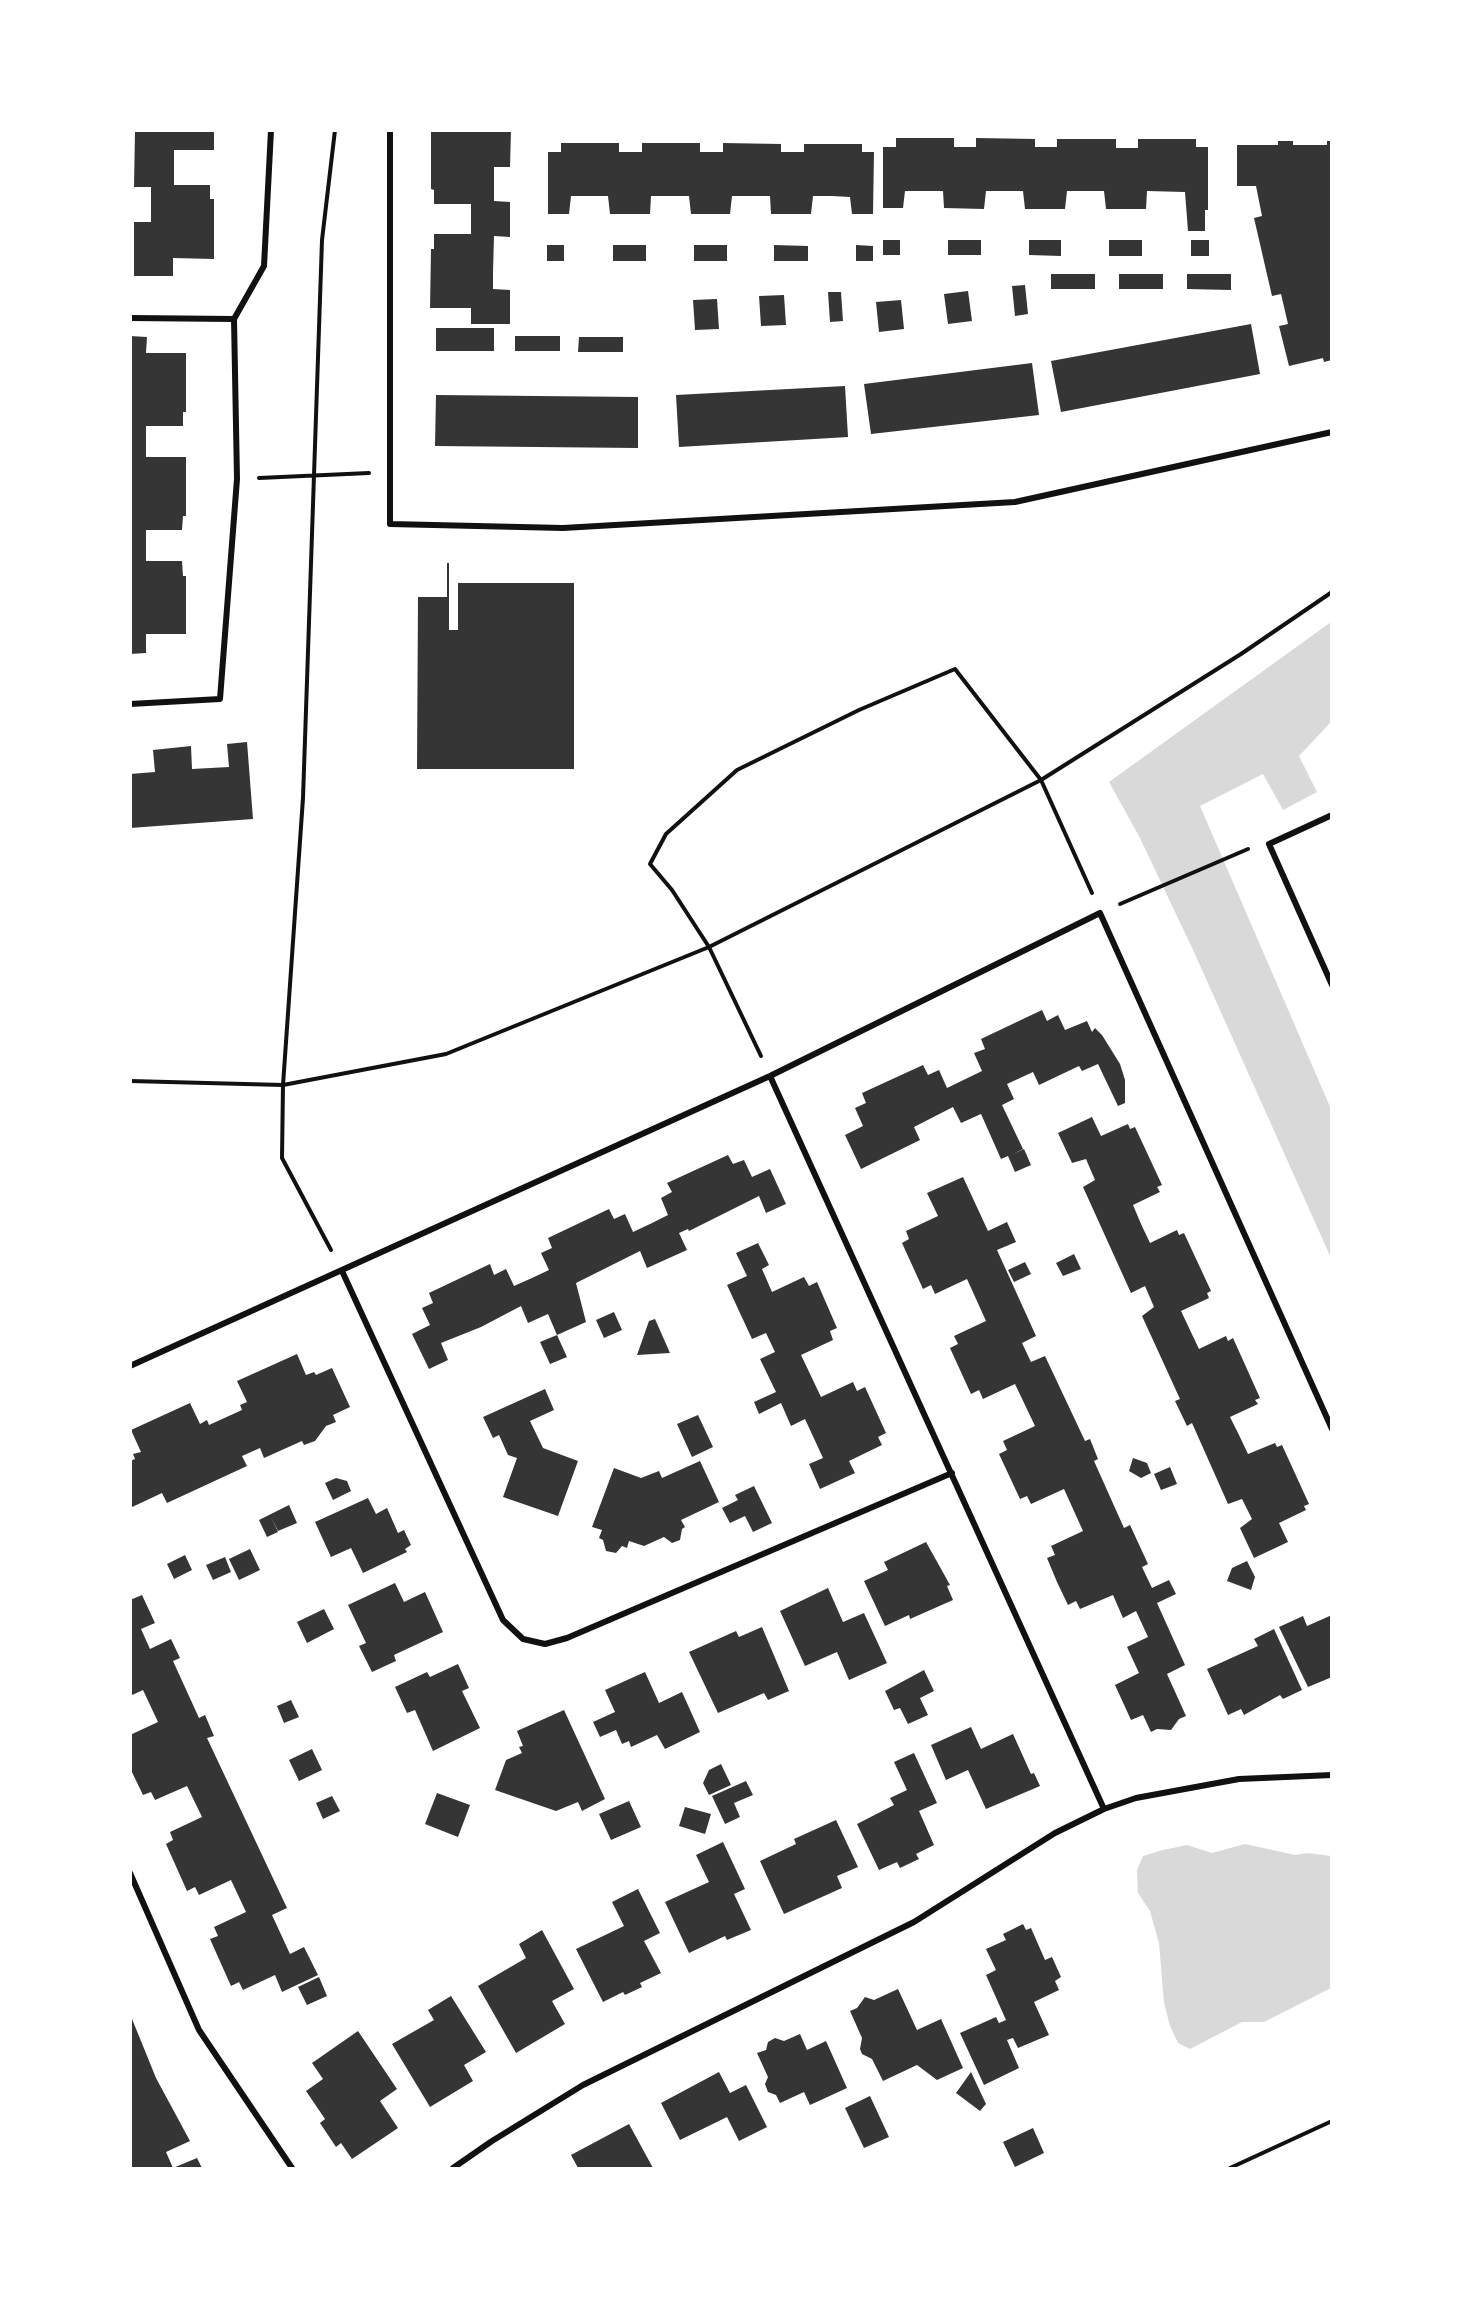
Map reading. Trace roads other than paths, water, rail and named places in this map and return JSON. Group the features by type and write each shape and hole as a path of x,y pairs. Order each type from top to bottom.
{"street":[{"path":"130,704 220,699 237,479 234,319 264,266 271,130"},
{"path":"390,130 390,524 563,528 1015,502 1332,432"},
{"path":"130,318 234,319"},
{"path":"1332,815 1269,844 1332,985"},
{"path":"130,1366 770,1076 1100,913 1332,1429"},
{"path":"770,1076 1104,1809"},
{"path":"342,1271 502,1620 523,1639 545,1644 567,1638 952,1473"},
{"path":"453,2169 492,2141 583,2085 914,1922 1054,1833 1104,1809 1136,1797 1239,1779 1332,1775"},
{"path":"130,1873 199,2030 292,2169"}]}
